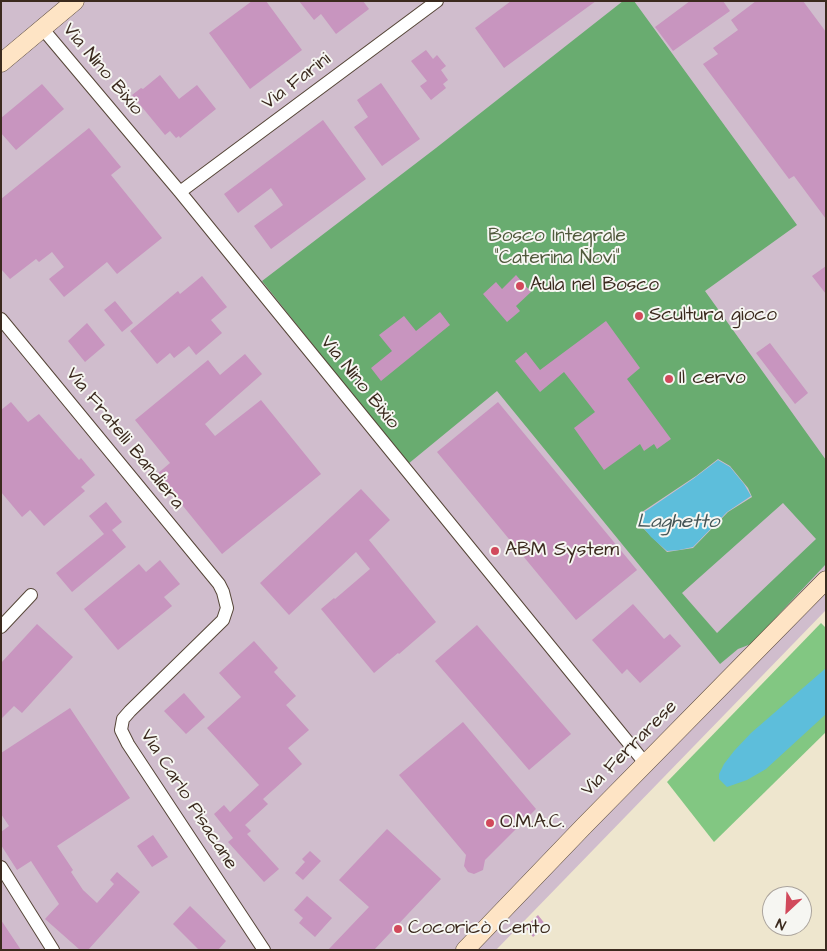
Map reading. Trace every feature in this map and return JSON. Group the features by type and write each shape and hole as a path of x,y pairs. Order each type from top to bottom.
{"main road":[{"path":"1,63 75,1"},
{"name":"Via Ferrarese","path":"465,950 645,763 826,580"}],"street":[{"name":"Via Farini","path":"180,192 437,1"},
{"name":"Via Nino Bixio","path":"42,28 180,192 645,763"},
{"name":"Via Fratelli Bandiera","path":"1,319 219,584"},
{"name":"Via Carlo Pisacane","path":"219,584 224,592 227,608 223,620 130,710 123,719 121,730 128,744 264,950"},
{"path":"1,627 31,596"},
{"path":"1,867 53,950"}],"shaded area":[{"path":"1,1 826,1 826,610 496,950 1,950"}],"green space":[{"name":"Bosco Integrale \"Caterina Novi\"","path":"623,1 634,1 797,225 705,291 826,460 826,564 751,644 738,649 720,664 497,391 408,464 262,281 436,148","holes":["718,459 730,466 748,488 752,497 728,512 693,548 667,552 642,527 639,514","783,503 816,539 717,633 682,593"]},
{"path":"821,623 826,628 826,732 714,842 667,782"}],"water":[{"name":"Laghetto","path":"718,460 730,467 751,496 727,512 693,547 667,551 642,526 640,515"},
{"path":"826,668 826,714 766,769 747,780 727,787 719,779 719,774 734,751 751,733"}],"building":[{"path":"252,1 266,1 302,50 250,89 209,33"},
{"path":"299,1 363,1 369,9 336,34 321,14 314,20"},
{"path":"511,1 596,1 504,68 475,28"},
{"path":"690,1 723,1 730,11 673,51 655,27"},
{"path":"756,1 803,1 826,32 826,219 794,176 789,179 703,64 718,54 713,48 738,30 731,20"},
{"path":"426,50 433,59 437,55 446,66 441,70 448,80 443,84 446,88 431,100 420,86 427,81 411,61"},
{"path":"160,75 179,99 197,85 216,109 180,138 179,136 176,138 170,131 165,135 132,95 141,88 143,89"},
{"path":"381,83 420,139 382,166 354,127 368,117 357,100"},
{"path":"42,84 64,109 16,150 1,133 1,118"},
{"path":"323,120 366,179 271,249 254,226 283,205 271,188 238,213 224,194"},
{"path":"89,128 121,167 111,175 162,238 117,274 107,262 64,297 49,279 64,267 52,252 39,262 36,259 10,279 1,269 1,199"},
{"path":"826,266 826,294 812,276"},
{"path":"516,275 531,292 516,306 520,311 507,322 483,294 496,282 502,289"},
{"path":"202,276 227,307 211,320 222,333 196,355 189,346 174,358 170,353 157,364 130,331 178,291 180,294"},
{"path":"115,301 133,323 122,332 104,310"},
{"path":"440,312 450,325 381,381 371,368 392,351 379,335 404,316 416,331"},
{"path":"606,321 640,368 627,379 671,439 657,449 654,444 644,451 640,444 604,470 574,428 595,412 564,372 540,392 515,361 526,352 540,370"},
{"path":"87,323 105,345 85,362 68,341"},
{"path":"770,343 808,393 795,404 756,353"},
{"path":"245,354 262,374 205,424 215,436 261,400 321,474 222,554 157,474 170,463 135,420 208,360 220,375"},
{"path":"11,402 28,422 39,414 79,460 81,458 95,475 81,487 85,491 44,526 30,510 22,517 1,492 1,410"},
{"path":"498,402 637,570 576,620 437,452"},
{"path":"361,489 390,520 369,540 436,622 374,673 321,609 370,569 356,552 289,615 260,583"},
{"path":"106,502 122,522 112,530 126,547 72,592 56,573 104,534 89,516"},
{"path":"160,560 180,584 164,597 172,606 118,650 84,609 139,564 146,572"},
{"path":"633,604 664,639 670,634 681,646 640,683 627,669 622,674 592,640"},
{"path":"37,624 73,657 22,713 14,706 1,719 1,663"},
{"path":"477,625 571,734 529,770 435,661"},
{"path":"254,641 278,668 274,672 296,696 286,705 309,730 288,748 302,764 263,799 268,804 245,825 251,831 247,834 279,869 264,882 228,842 233,838 214,814 224,805 230,812 259,785 207,728 241,697 219,673"},
{"path":"184,693 205,717 186,734 164,711"},
{"path":"70,708 130,798 57,846 73,870 71,872 83,890 97,903 114,884 110,880 117,872 140,892 88,950 80,950 45,919 59,904 31,861 17,870 1,845 1,832 9,826 1,814 1,753"},
{"path":"463,722 536,809 485,860 483,870 474,874 468,872 464,866 466,855 399,775"},
{"path":"387,829 441,879 374,950 328,950 369,907 339,880"},
{"path":"153,835 168,857 152,867 137,846"},
{"path":"310,851 321,861 303,880 295,873 305,862 302,859"},
{"path":"307,896 332,918 315,937 299,923 303,918 294,910"},
{"path":"190,906 226,941 218,950 199,950 173,924"},
{"path":"538,915 546,925 533,937 525,927"},
{"path":"1,920 21,950 1,950"}],"place":[{"name":"Aula nel Bosco","path":"520,286"},
{"name":"Scultura gioco","path":"639,316"},
{"name":"Il cervo","path":"669,379"},
{"name":"ABM System","path":"495,551"},
{"name":"O.M.A.C.","path":"490,823"},
{"name":"Cocoricò Cento","path":"398,929"}]}
